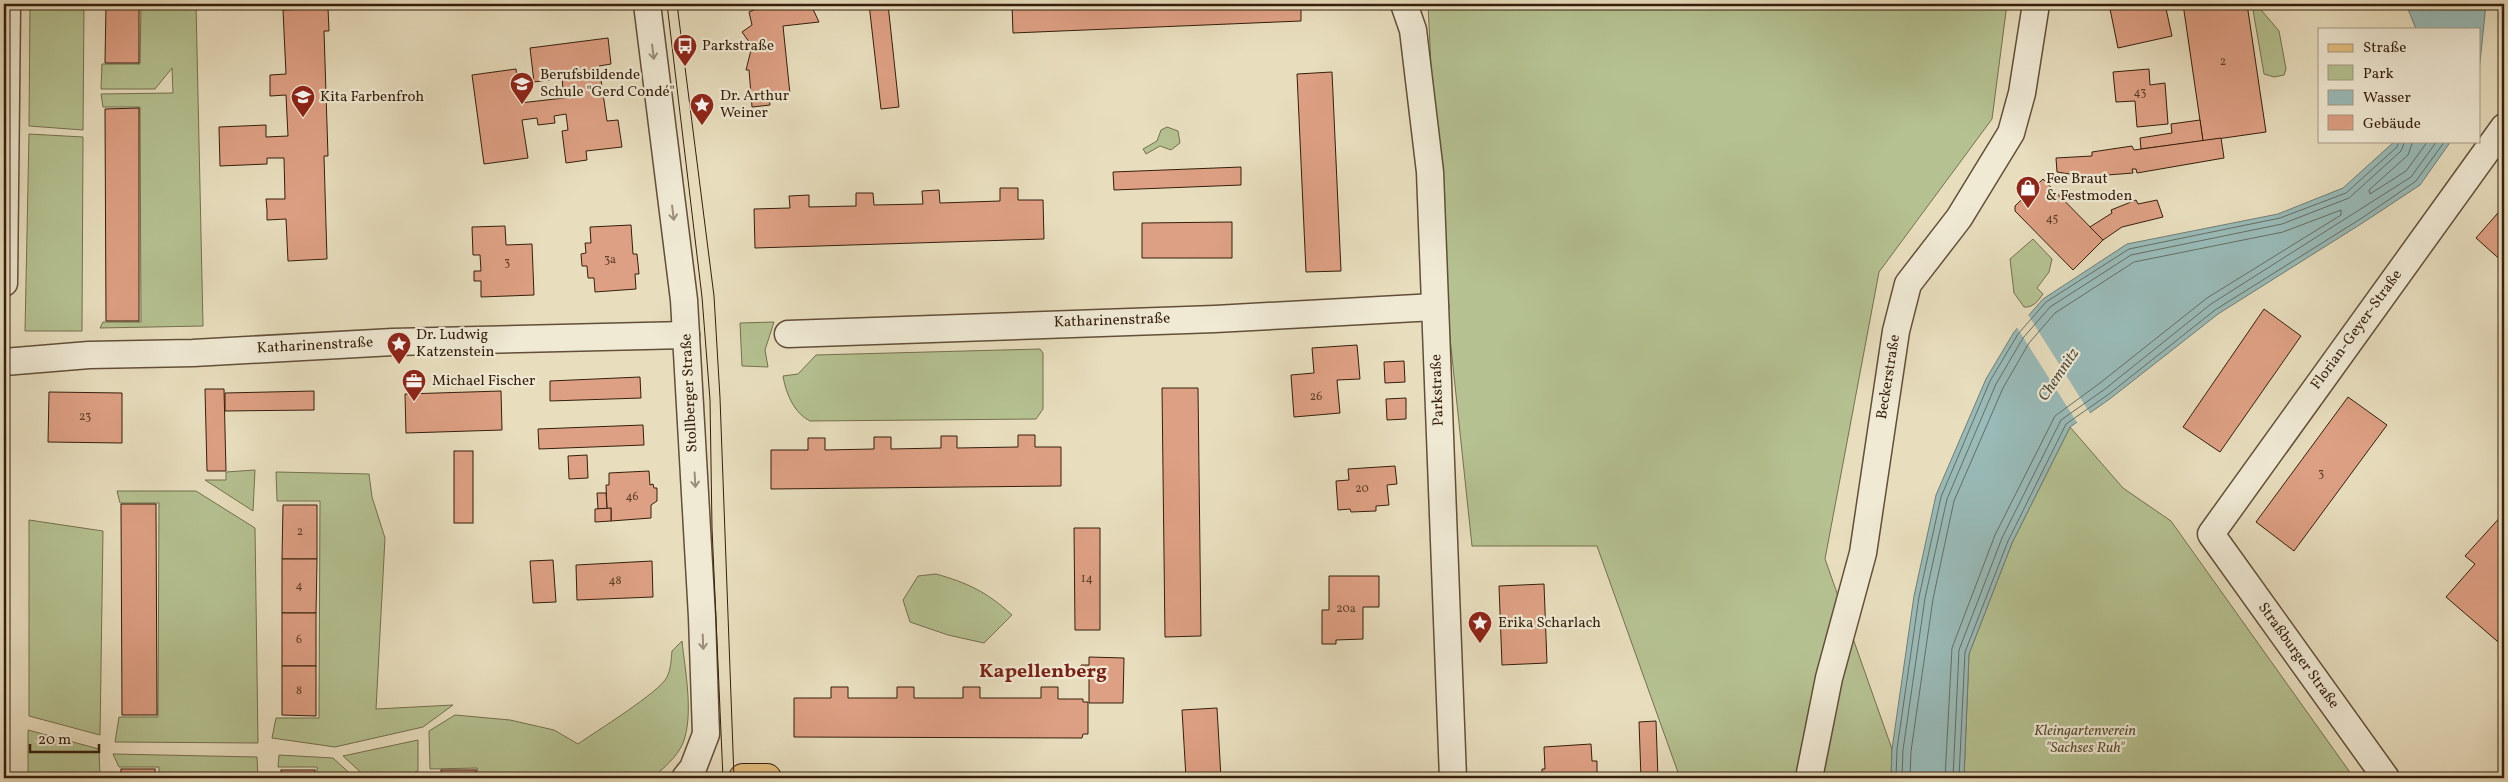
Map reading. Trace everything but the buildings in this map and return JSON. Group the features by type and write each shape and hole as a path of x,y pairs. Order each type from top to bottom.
{"main road":[{"path":"743,778 767,778"}],"street":[{"path":"4,283 7,4"},
{"name":"Stollberger Straße","path":"647,4 686,335 706,734 693,768 685,778"},
{"name":"Parkstraße","path":"1404,4 1413,30 1430,172 1453,778"},
{"name":"Beckerstraße","path":"1809,778 1829,678 1862,554 1896,331 1908,284 1959,218 2011,133 2022,93 2036,4"},
{"name":"Florian-Geyer-Straße","path":"2211,534 2504,127"},
{"name":"Katharinenstraße","path":"788,334 1214,319 1435,307"},
{"name":"Katharinenstraße","path":"4,362 89,354 193,353 403,342 686,335"},
{"name":"Straßburger Straße","path":"2211,534 2386,778"}],"green space":[{"path":"30,4 84,4 83,130 29,126"},
{"path":"141,4 196,4 203,326 100,328 103,322 141,322 140,107 103,107 101,94 173,93 172,68 155,89 101,89 102,64 140,64"},
{"path":"1428,4 2007,4 1992,119 1879,272 1825,559 1892,749 1891,778 1680,778 1597,546 1472,546 1439,234"},
{"path":"2252,4 2256,4 2279,31 2286,69 2284,75 2274,77 2264,74"},
{"path":"1167,127 1178,131 1180,143 1171,150 1160,146 1146,154 1143,149 1157,141 1161,130"},
{"path":"29,134 83,137 82,331 25,331"},
{"path":"2033,239 2052,259 2049,272 2037,288 2043,294 2033,305 2024,307 2014,293 2010,259"},
{"path":"774,322 765,350 768,367 742,366 740,323"},
{"path":"1040,349 1043,353 1043,409 1036,419 810,421 804,418 795,408 786,390 783,376 798,374 816,355"},
{"name":"Kleingartenverein \"Sachses Ruh\"","path":"2070,427 2123,488 2171,521 2354,778 1964,778 1969,654 2012,543"},
{"path":"255,470 253,511 205,480 226,480 226,472"},
{"path":"276,472 369,474 372,497 385,538 376,709 453,705 423,727 335,747 272,738 276,718 319,718 320,501 277,501"},
{"path":"117,491 196,491 255,528 258,743 115,742 119,717 158,717 159,503 120,503"},
{"path":"29,520 103,531 100,735 29,716"},
{"path":"936,574 977,589 1012,615 984,643 948,635 910,622 903,600 918,576"},
{"path":"682,641 688,692 686,732 683,743 674,758 652,778 478,778 477,768 430,769 429,731 455,715 510,720 554,730 578,744 640,702 662,684 669,671 672,651"},
{"path":"28,730 99,749 100,778 28,778"},
{"path":"418,740 418,771 413,773 413,778 367,778 343,756"},
{"path":"113,754 257,757 258,778 159,778 159,767 119,767"},
{"path":"279,755 333,758 355,778 317,778 317,767 278,767"}],"water":[{"path":"2406,4 2486,4 2480,62 2480,28 2416,28"},
{"name":"Chemnitz","path":"2394,142 2450,142 2420,185 2218,314 2111,398 2070,427 2012,543 1969,654 1964,778 1891,778 1892,749 1914,596 1936,495 1986,379 2014,332 2043,299 2127,244 2278,214 2343,188"}],"pier":[{"path":"2027,313 2091,415 2078,424 2016,326"}],"tram line":[{"path":"667,4 702,297 710,400 712,528 723,778"},
{"path":"677,4 714,296 720,398 734,778"}],"place":[{"name":"Parkstraße","path":"685,67"},
{"name":"Berufsbildende Schule \"Gerd Condé\"","path":"522,105"},
{"name":"Kita Farbenfroh","path":"303,118"},
{"name":"Dr. Arthur Weiner","path":"702,126"},
{"name":"Fee Braut & Festmoden","path":"2028,209"},
{"name":"Dr. Ludwig Katzenstein","path":"399,365"},
{"name":"Michael Fischer","path":"414,402"},
{"name":"Erika Scharlach","path":"1480,644"}],"district":[{"name":"Kapellenberg","path":"1043,672"}]}
